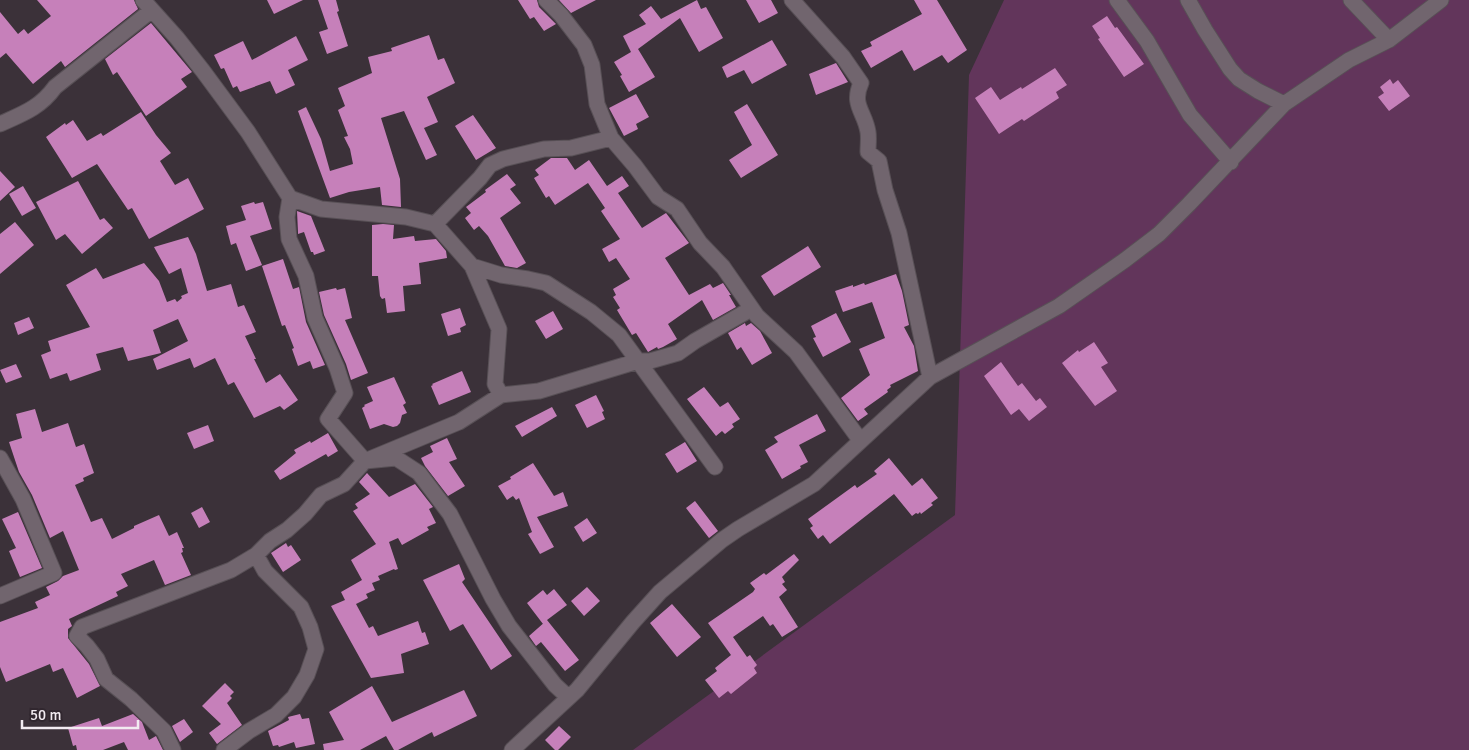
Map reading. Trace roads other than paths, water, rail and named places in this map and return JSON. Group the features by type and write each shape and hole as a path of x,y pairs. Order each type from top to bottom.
{"street":[{"path":"546,0 561,15 584,45 592,64 597,104 611,138 658,197 677,209 700,243 723,267 751,309 796,352 860,440"},
{"path":"792,0 843,56 861,83 857,92 857,100 868,131 868,152 879,161 885,190 899,233 930,377"},
{"path":"1117,0 1147,41 1190,116 1231,162"},
{"path":"1188,0 1230,69 1240,79 1258,91 1284,104"},
{"path":"1352,0 1388,40"},
{"path":"1363,0 1388,40"},
{"path":"512,750 577,690 660,592 738,528 814,484 930,377 1059,306 1125,260 1159,234 1231,162 1284,104 1350,60 1388,40 1440,0"},
{"path":"0,124 37,107 55,88 147,5 182,44 242,124 290,198 321,209 406,217 435,224 472,266 499,329 495,384 502,395"},
{"path":"435,224 480,178 490,165 502,159 544,149 571,148 611,138"},
{"path":"290,198 287,217 289,239 306,276 315,318 337,368 345,393 328,419 365,461"},
{"path":"472,266 501,275 528,278 546,283 591,312 619,335 715,467"},
{"path":"174,750 164,731 131,699 106,679 97,659 77,636 82,626 111,617 205,578 231,570 256,554 305,514 321,495 344,484 365,461 459,422 502,395 539,391 638,361 650,361 678,353 695,341 751,309"},
{"path":"0,458 23,499 54,573 0,596"},
{"path":"365,461 396,458 419,473 450,514 509,626 555,685 568,697"},
{"path":"224,750 249,731 276,715 294,697 306,675 316,650 310,627 301,607 265,571 256,554"}]}
